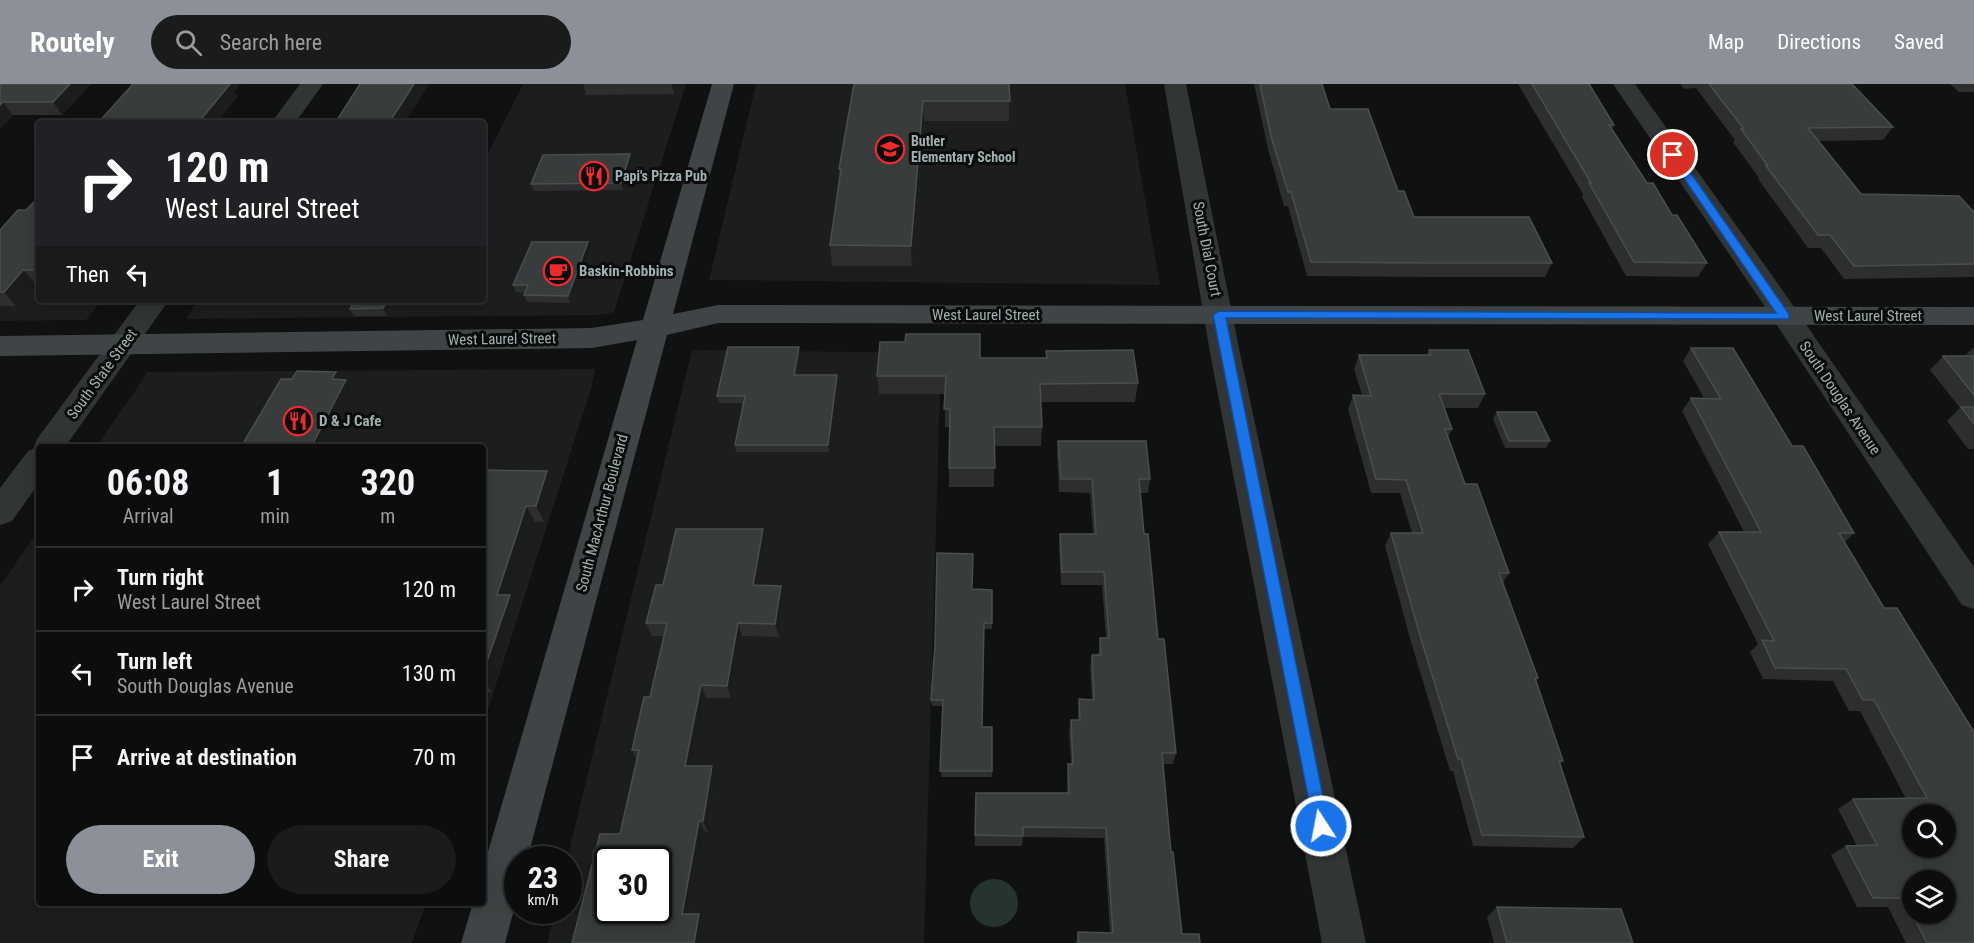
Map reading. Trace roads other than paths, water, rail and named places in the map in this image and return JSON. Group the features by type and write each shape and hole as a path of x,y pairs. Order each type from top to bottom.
{"street":[{"path":"285,120 312,84"},
{"name":"South MacArthur Boulevard","path":"483,943 723,84"},
{"name":"South Dial Court","path":"1174,84 1344,943"},
{"name":"South Douglas Avenue","path":"1624,84 1974,595"},
{"name":"South State Street","path":"50,444 153,303"},
{"name":"West Laurel Street","path":"0,346 592,338 718,315 1974,316"},
{"path":"0,512 36,463"}],"place":[{"name":"Butler Elementary School","path":"890,149"},
{"name":"Papi's Pizza Pub","path":"594,176"},
{"name":"Baskin-Robbins","path":"558,271"},
{"name":"D & J Cafe","path":"298,421"}]}
